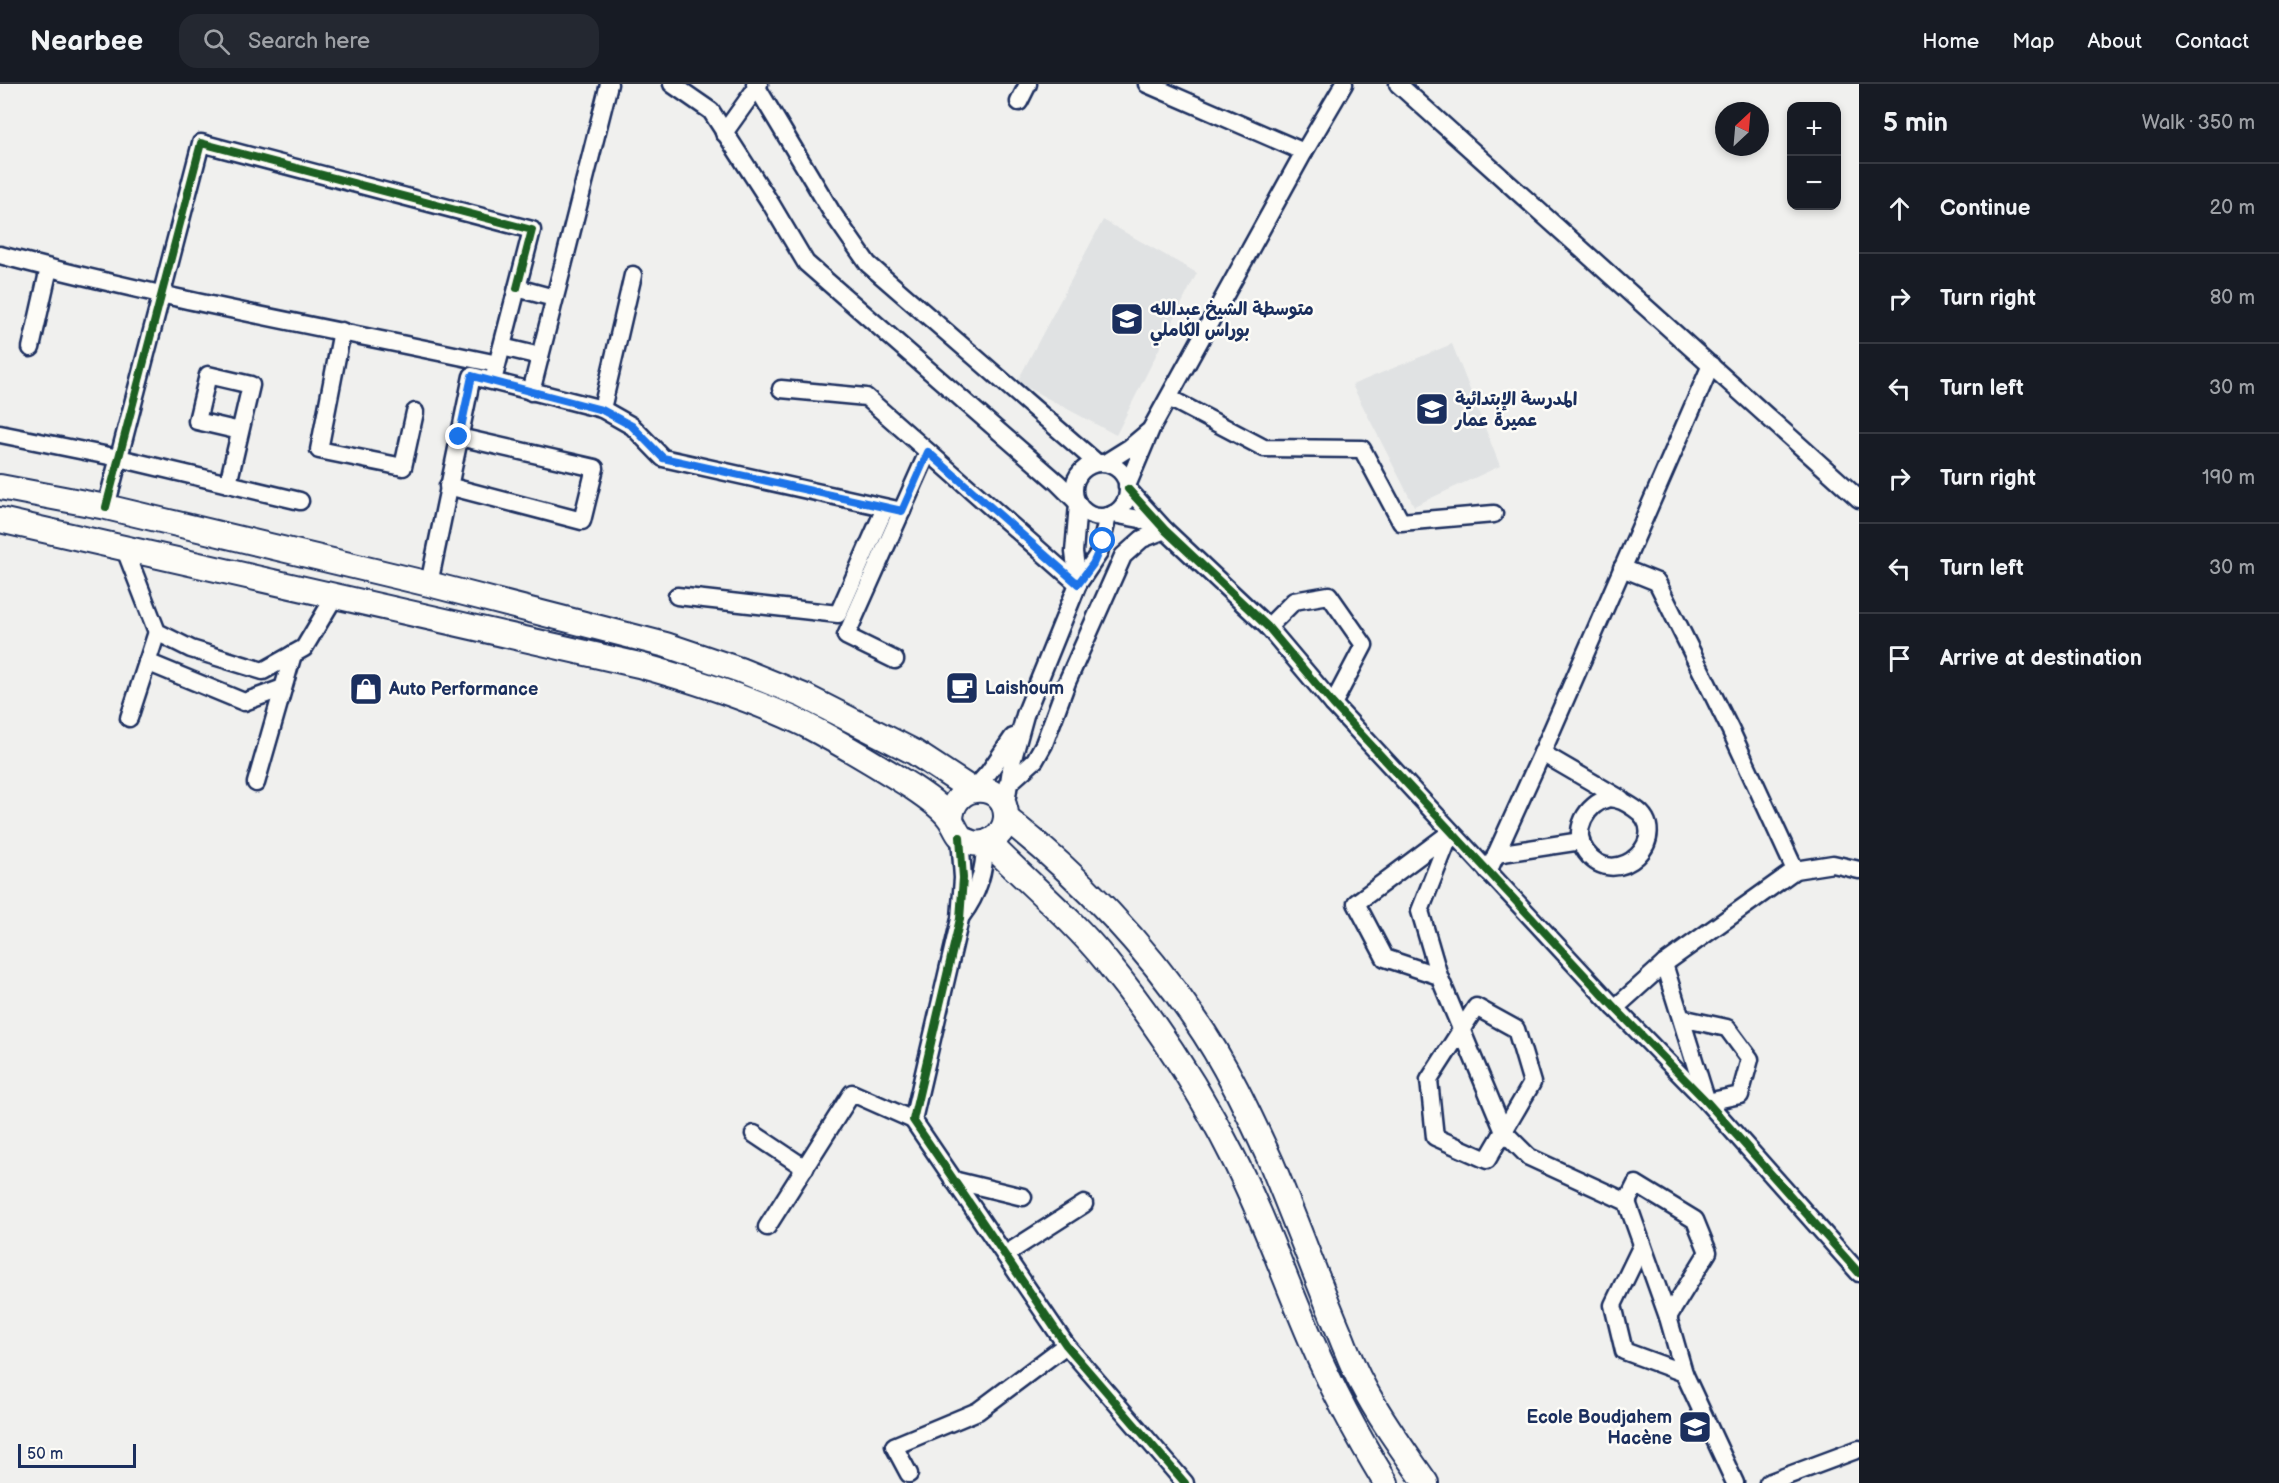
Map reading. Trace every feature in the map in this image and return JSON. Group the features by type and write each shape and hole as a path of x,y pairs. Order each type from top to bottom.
{"highway":[{"path":"0,487 106,507 429,584 666,645 740,670 804,696 914,752 973,790"},
{"path":"0,520 639,665 700,682 804,725 868,759 921,792 955,828 976,844 987,843 997,837 1003,828 1005,814"},
{"path":"955,828 953,804 964,793 973,790 990,792 996,796 1005,814 1076,877 1157,967 1196,1020 1228,1076 1270,1162 1307,1256 1362,1384 1395,1439 1426,1483"},
{"path":"987,843 1052,904 1105,960 1154,1024 1195,1089 1232,1155 1313,1344 1350,1422 1386,1483"}],"street":[{"path":"531,393 609,84"},
{"path":"672,84 711,111 806,263 1058,482 1091,515 1140,519 1166,530"},
{"path":"1019,102 1028,84"},
{"path":"1147,84 1304,152"},
{"path":"1005,814 1007,786 1017,738 1025,715 1078,584 1099,552 1110,515 1122,506 1151,429 1344,84"},
{"path":"1398,84 1859,499"},
{"path":"724,133 757,85 831,211 868,264 1101,463 1120,471 1128,487 1166,530 1268,627 1333,704 1615,1008 1707,1102 1859,1273"},
{"path":"106,507 201,143 532,230 493,381"},
{"path":"0,255 162,293 497,364"},
{"path":"32,348 49,268"},
{"path":"602,410 633,275"},
{"path":"517,288 554,298"},
{"path":"342,331 319,450 403,467 415,412"},
{"path":"502,347 540,356"},
{"path":"1488,872 1711,365"},
{"path":"429,584 472,376 602,410 632,426 663,458 893,509"},
{"path":"781,389 866,397 1078,584"},
{"path":"1168,398 1264,448 1362,449 1401,522 1494,513"},
{"path":"1078,584 1074,536 1078,503 1074,494 1077,477 1089,466 1101,463 1129,448 1151,429"},
{"path":"228,484 240,431"},
{"path":"0,434 119,458 300,501"},
{"path":"448,486 582,521 595,468 459,437"},
{"path":"677,596 838,614 893,509 928,452"},
{"path":"893,509 846,636 895,660"},
{"path":"1007,786 1035,760 1044,744 1067,682 1123,556 1142,539 1166,530"},
{"path":"124,547 157,632 129,718"},
{"path":"1622,568 1657,582 1730,729 1795,870"},
{"path":"1268,627 1294,601 1329,595 1364,645 1333,704"},
{"path":"157,632 191,649 263,671 304,648 335,596"},
{"path":"256,783 293,654"},
{"path":"147,662 244,702 283,688"},
{"path":"973,790 1002,754 1025,715"},
{"path":"1542,753 1621,799 1642,813 1647,824 1647,843 1641,854 1632,862 1612,866 1594,860 1586,852 1581,841 1580,829 1585,814 1593,806 1609,798 1621,799"},
{"path":"913,1120 960,919 963,878 955,828"},
{"path":"1439,976 1385,958 1356,903 1451,832"},
{"path":"1451,832 1420,911 1439,976 1504,1132 1529,1157 1627,1202"},
{"path":"1496,854 1581,841"},
{"path":"960,919 975,896 980,883 987,843"},
{"path":"1615,1008 1664,964 1795,870 1833,864 1859,870"},
{"path":"1664,964 1707,1102"},
{"path":"1476,1007 1516,1029 1533,1083 1504,1132 1487,1160 1435,1137 1429,1080 1476,1007"},
{"path":"1681,1018 1727,1028 1750,1059 1740,1095 1707,1102"},
{"path":"767,1227 852,1094 913,1120 1066,1345 1177,1481"},
{"path":"753,1134 805,1168"},
{"path":"952,1180 1023,1197"},
{"path":"1668,1317 1708,1252 1695,1220 1636,1184 1627,1202 1668,1317 1684,1372 1735,1483"},
{"path":"1006,1254 1084,1204"},
{"path":"1642,1245 1613,1305 1624,1351 1684,1372"},
{"path":"909,1474 894,1446 978,1411 1066,1345"},
{"path":"1768,1483 1859,1449"}],"shaded area":[{"path":"1103,220 1197,273 1116,435 1017,382"},
{"path":"1452,344 1500,466 1414,506 1352,385"}],"cycle path":[{"path":"106,507 201,143 532,230 517,288"},
{"path":"1128,489 1165,530 1268,627 1333,704 1615,1008 1707,1102 1859,1273"},
{"path":"960,837 963,878 960,919 913,1120 1066,1345 1185,1483"}],"place":[{"name":"متوسطة الشيخ عبدالله بوراس الكاملي","path":"1127,319"},
{"name":"المدرسة الإبتدائية عميرة عمار","path":"1432,409"},
{"name":"Laishoum","path":"962,688"},
{"name":"Auto Performance","path":"366,689"},
{"name":"Ecole Boudjahem Hacène","path":"1695,1427"}],"route":[{"path":"459,437 472,376 602,410 632,426 663,458 902,511 928,452 1078,584 1093,564 1103,541"}]}
